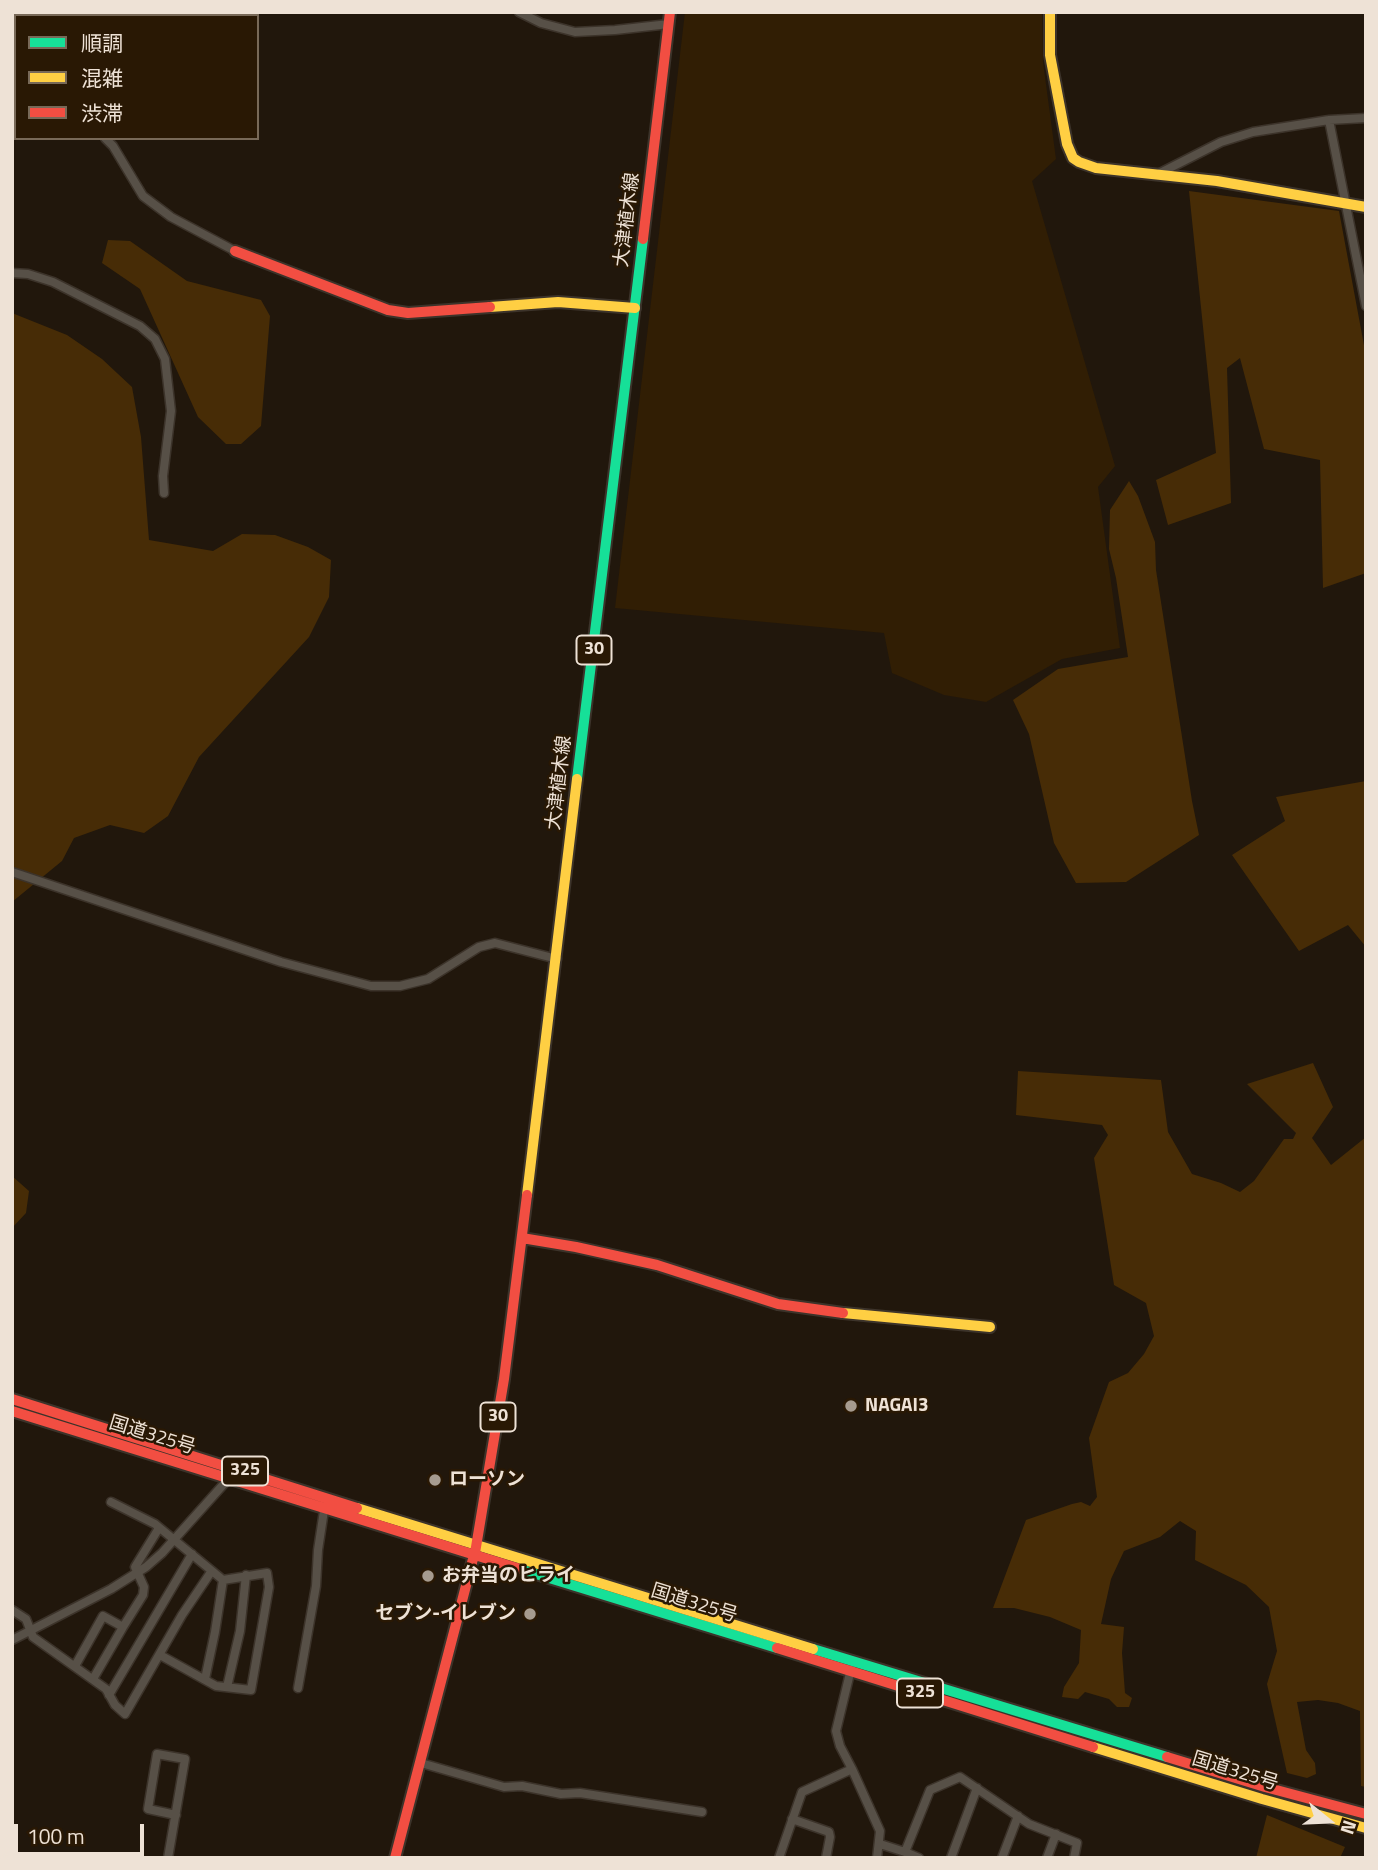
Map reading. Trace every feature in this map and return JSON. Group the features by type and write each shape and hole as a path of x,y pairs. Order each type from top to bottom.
{"main road":[{"path":"1050,12 1050,55 1067,144 1073,158 1096,168 1217,181 1366,207"},
{"name":"大津植木線","path":"396,1858 475,1550 504,1379 669,18"},
{"path":"235,251 360,300 388,310 408,313 558,302 635,308"},
{"path":"522,1238 657,1265 778,1304 811,1310 990,1327"},
{"name":"国道325号","path":"12,1399 326,1503 852,1666 1366,1814"},
{"name":"国道325号","path":"12,1411 233,1473"},
{"name":"国道325号","path":"852,1666 1262,1799 1366,1828"}],"street":[{"path":"519,12 541,23 575,32 615,30 669,18"},
{"path":"1157,174 1221,142 1254,132 1329,120 1366,118"},
{"path":"1329,120 1366,306"},
{"path":"107,140 143,196 171,217 235,251"},
{"path":"12,273 29,274 53,282 140,326 155,339 165,359 171,411 163,476 164,493"},
{"path":"12,872 281,962 372,986 400,986 428,979 486,944 509,946 556,959"},
{"path":"12,1640 111,1589 138,1572 162,1553 233,1473"},
{"path":"111,1502 159,1528 223,1580 267,1573 269,1587 251,1690 216,1686 160,1655"},
{"path":"298,1688 316,1586 318,1550 326,1503"},
{"path":"93,1679 143,1595 144,1587 135,1567 159,1528"},
{"path":"109,1695 192,1554"},
{"path":"12,1610 26,1619 33,1637 106,1689 115,1705 125,1714 182,1615 211,1572"},
{"path":"227,1687 240,1631 246,1575"},
{"path":"205,1679 223,1580"},
{"path":"75,1667 103,1616 123,1627"},
{"path":"852,1666 836,1731 840,1746 878,1826 880,1844 877,1858"},
{"path":"168,1858 176,1815 185,1759 157,1754 148,1809 176,1815"},
{"path":"421,1763 505,1787 522,1786 561,1794 580,1793 702,1812"},
{"path":"779,1858 802,1792 852,1769"},
{"path":"905,1852 930,1790 960,1777 1029,1824 1077,1843 1074,1858"},
{"path":"951,1858 977,1788"},
{"path":"1002,1858 1018,1816"},
{"path":"792,1819 828,1832 830,1837 826,1858"},
{"path":"1047,1858 1056,1834"},
{"path":"880,1844 919,1858"}],"shaded area":[{"path":"685,12 1042,12 1043,62 1056,159 1032,181 1115,466 1098,487 1120,648 1062,659 986,702 944,695 892,673 884,633 615,608"},
{"path":"12,61 14,121 12,125"},
{"path":"1189,191 1339,211 1366,356 1366,573 1323,588 1320,460 1264,449 1240,358 1227,368 1231,503 1168,525 1156,480 1216,453"},
{"path":"108,240 130,241 187,281 261,300 270,316 261,426 241,444 226,444 198,417 140,289 102,263"},
{"path":"12,313 67,335 102,359 132,387 141,437 149,540 213,551 242,534 275,535 308,547 331,560 329,597 309,637 199,757 168,816 144,833 110,825 74,838 62,861 12,902"},
{"path":"1129,481 1138,496 1155,542 1156,570 1199,835 1126,882 1076,883 1054,843 1029,734 1013,700 1058,669 1128,657 1109,549 1110,510"},
{"path":"1366,781 1366,947 1348,925 1299,951 1232,855 1285,821 1276,797"},
{"path":"1313,1063 1333,1107 1312,1138 1331,1165 1366,1137 1366,1787 1361,1786 1360,1711 1338,1703 1318,1700 1297,1702 1306,1750 1315,1763 1316,1774 1307,1778 1287,1773 1267,1684 1277,1651 1269,1607 1246,1585 1195,1560 1196,1531 1180,1521 1160,1537 1124,1551 1111,1579 1101,1624 1124,1627 1122,1653 1125,1693 1132,1698 1129,1707 1117,1707 1109,1699 1085,1692 1078,1699 1062,1697 1064,1687 1079,1663 1081,1630 1050,1617 1014,1608 993,1608 1026,1520 1081,1502 1090,1506 1097,1497 1089,1438 1109,1382 1128,1373 1144,1354 1154,1336 1146,1303 1114,1285 1094,1158 1108,1135 1102,1125 1016,1115 1018,1071 1161,1080 1168,1132 1192,1174 1240,1192 1254,1181 1284,1139 1293,1139 1296,1133 1247,1084"},
{"path":"12,1176 29,1191 26,1213 12,1228"},
{"path":"1267,1815 1345,1847 1340,1858 1256,1858"}],"traffic: fast":[{"path":"577,779 643,239"},
{"path":"520,1569 777,1648"},
{"path":"813,1649 1167,1757"}],"traffic: slow":[{"path":"1050,12 1050,55 1067,144 1073,158 1079,162 1096,168 1217,181 1366,207"},
{"path":"490,307 558,302 635,308"},
{"path":"527,1195 577,779"},
{"path":"843,1313 990,1327"},
{"path":"357,1508 813,1649"},
{"path":"1093,1747 1366,1828"}],"traffic: jam":[{"path":"643,239 670,12"},
{"path":"235,251 388,310 408,313 490,307"},
{"path":"475,1553 504,1379 527,1195"},
{"path":"522,1238 657,1265 778,1304 843,1313"},
{"path":"12,1399 357,1508"},
{"path":"12,1411 520,1569"},
{"path":"395,1858 474,1555"},
{"path":"777,1648 1093,1747"},
{"path":"1167,1757 1366,1814"}],"place":[{"name":"NAGAI3","path":"851,1406"},
{"name":"ローソン","path":"435,1480"},
{"name":"お弁当のヒライ","path":"428,1576"},
{"name":"セブン-イレブン","path":"530,1614"}]}
